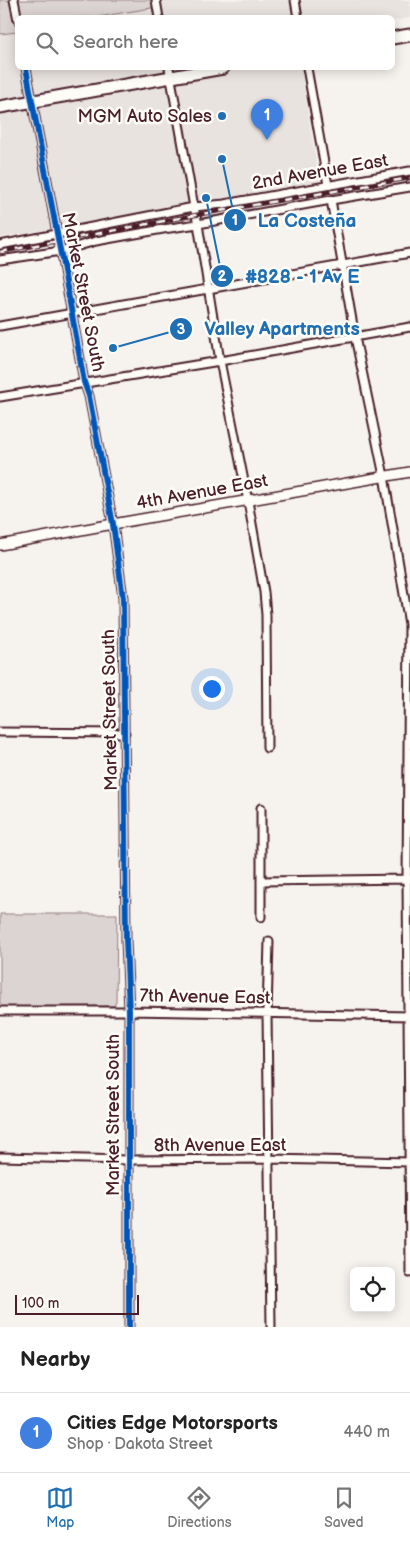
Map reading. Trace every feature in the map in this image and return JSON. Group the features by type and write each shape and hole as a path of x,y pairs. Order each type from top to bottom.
{"main road":[{"path":"395,38 410,35"},
{"path":"0,107 170,72 196,70"}],"street":[{"path":"14,0 17,15"},
{"path":"156,0 159,15"},
{"path":"295,0 298,15"},
{"name":"Market Street South","path":"26,70 84,382 89,396 113,524 123,598 128,1010 129,1327"},
{"path":"307,70 328,185"},
{"path":"170,72 198,224 220,360 264,592 266,615 266,748"},
{"name":"2nd Avenue East","path":"0,245 194,207 224,204 410,171"},
{"name":"2nd Avenue East","path":"0,260 61,251 96,241 163,229 410,187"},
{"path":"331,200 355,337 384,476 409,624 410,1273"},
{"path":"0,326 410,253"},
{"path":"0,397 410,327"},
{"name":"4th Avenue East","path":"0,545 410,472"},
{"path":"0,732 125,733"},
{"path":"261,808 261,917"},
{"path":"261,881 408,879"},
{"path":"269,941 267,1013 271,1327"},
{"name":"7th Avenue East","path":"0,1010 128,1010 409,1016"},
{"name":"8th Avenue East","path":"0,1156 128,1160 269,1159 409,1162"}],"shaded area":[{"path":"0,0 156,0 157,7 110,15 15,15 15,32 0,34"},
{"path":"155,0 410,0 410,18 395,21 395,15 106,15"},
{"path":"15,32 15,70 301,70 319,181 0,238 0,34"},
{"path":"0,914 117,914 116,1003 113,1006 0,1007"}],"railway":[{"path":"0,252 196,215 410,178"}],"cycle path":[{"path":"26,70 84,382 89,396 113,524 123,598 126,940 129,1011 129,1327"}],"place":[{"name":"MGM Auto Sales","path":"222,116"},
{"name":"Cities Edge Motorsports","path":"267,140"},
{"name":"La Costeña","path":"222,159"},
{"name":"#828 - 1 Av E","path":"206,198"},
{"name":"Valley Apartments","path":"113,348"}]}
